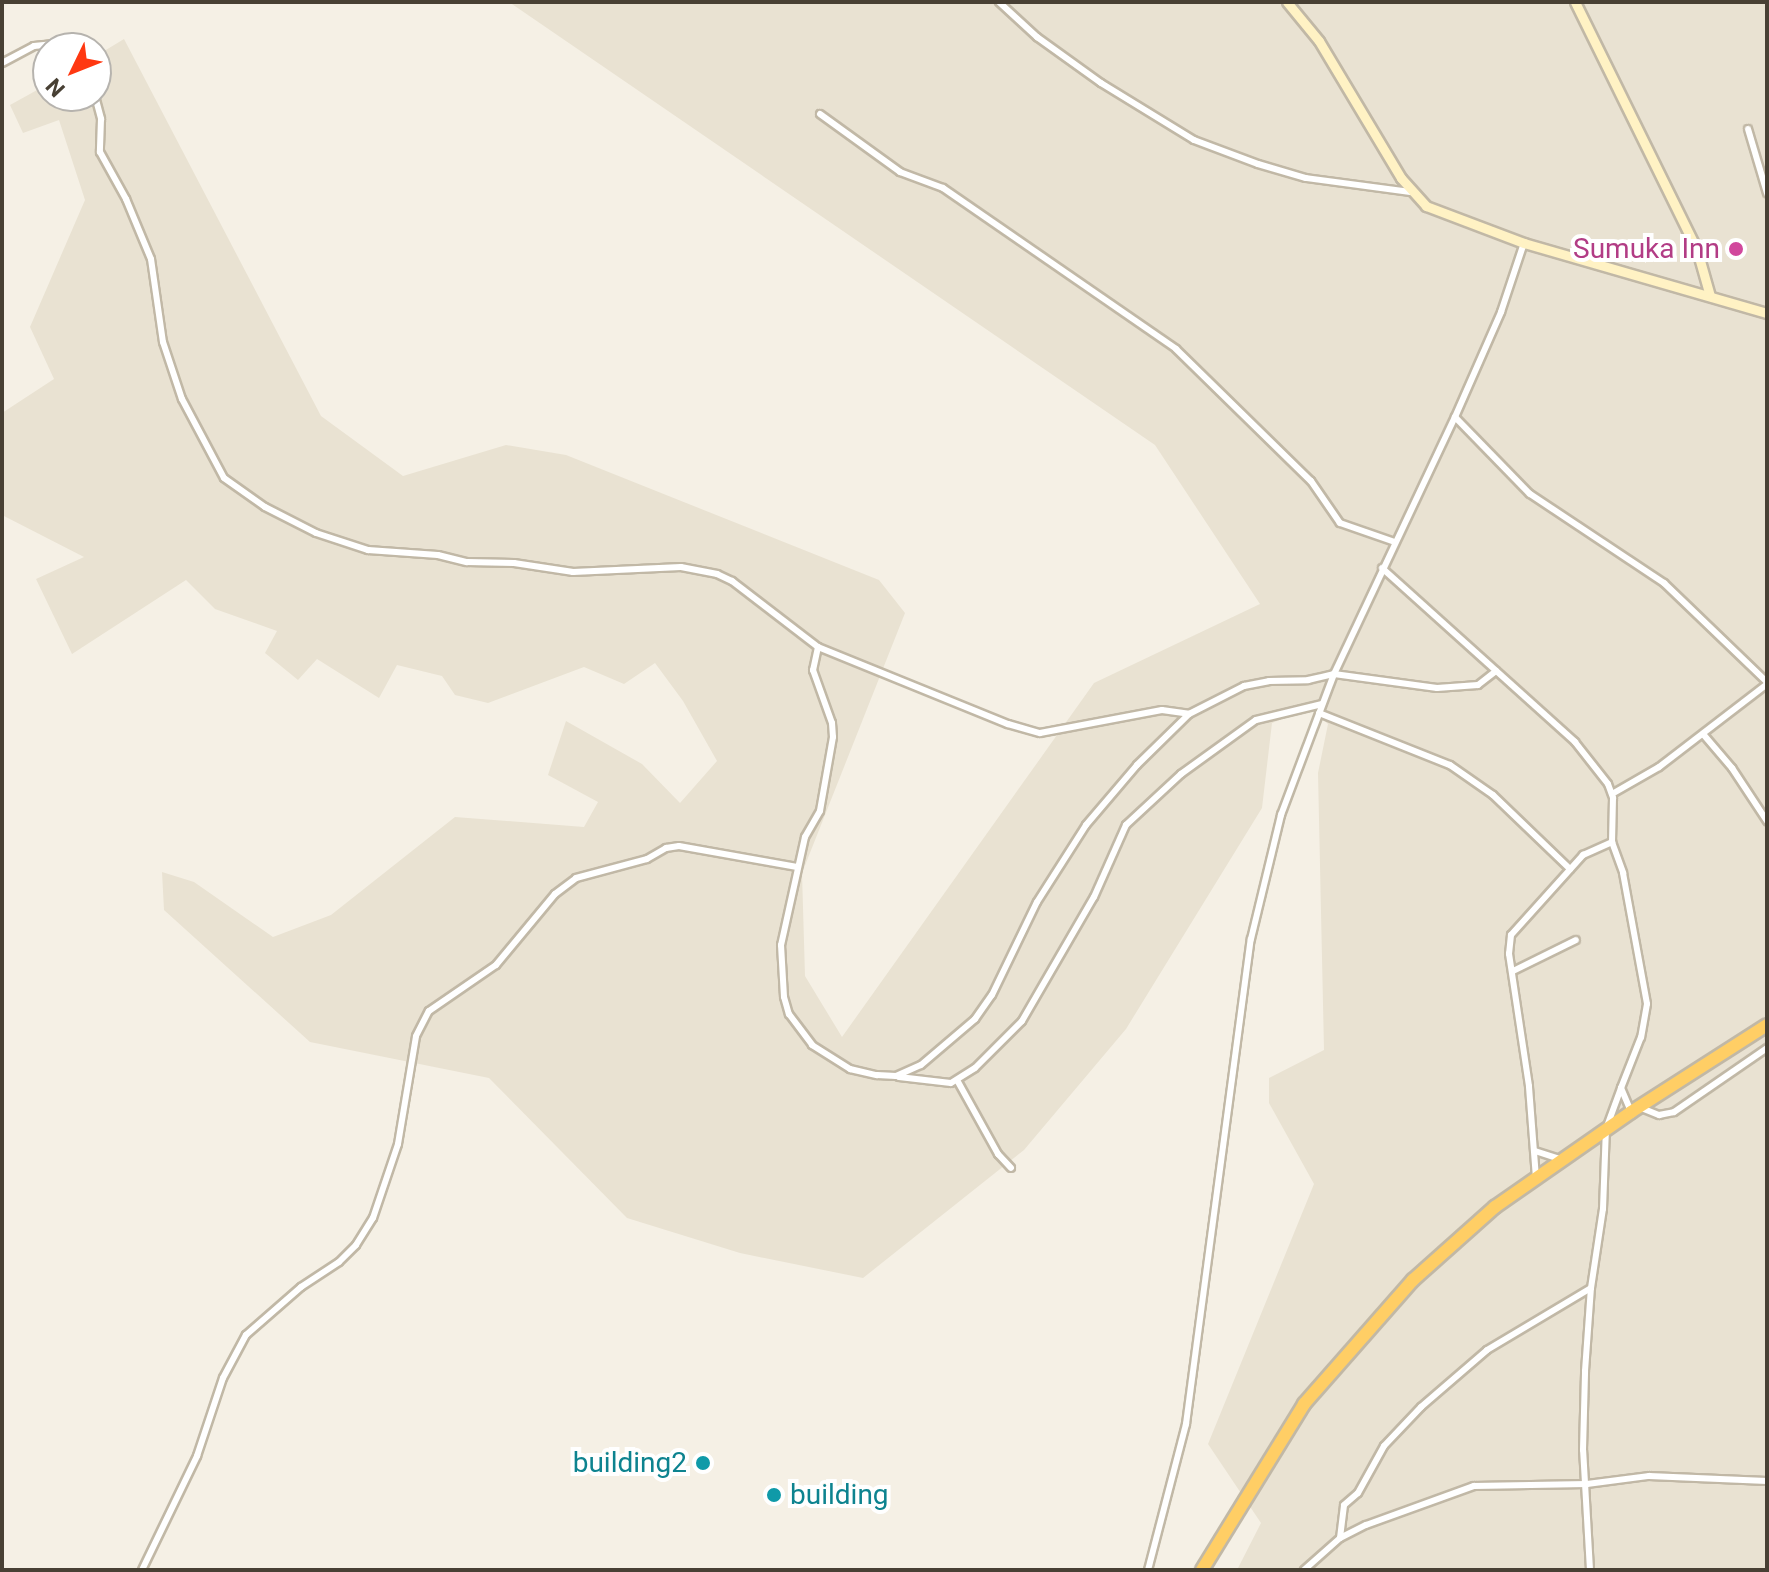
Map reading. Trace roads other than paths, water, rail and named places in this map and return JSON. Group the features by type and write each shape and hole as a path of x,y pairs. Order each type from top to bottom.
{"highway":[{"path":"1202,1570 1271,1453 1328,1373 1375,1319 1451,1244 1606,1129 1767,1025"}],"street":[{"path":"999,2 1037,37 1101,83 1194,140 1306,178 1411,192"},
{"path":"1287,2 1319,41 1411,192 1426,206 1524,243 1766,311"},
{"path":"1575,2 1697,250 1710,296"},
{"path":"2,63 32,47"},
{"path":"99,112 100,152 126,199 151,259 163,342 176,385 216,468 231,484 296,523 368,550 573,572 681,567 717,574 732,581 818,647 1008,724 1040,733 1162,710 1189,714"},
{"path":"820,114 900,172 943,188 1176,349 1311,481 1340,523 1395,542"},
{"path":"1748,129 1767,193"},
{"path":"1148,1570 1186,1424 1251,939 1281,815 1334,674 1455,417 1501,312 1524,243"},
{"path":"1455,417 1530,494 1664,583 1767,683 1659,767 1612,794"},
{"path":"1382,568 1575,742 1612,794 1612,842 1623,873 1647,1004 1641,1037 1606,1129 1603,1209 1591,1288 1583,1450 1590,1570"},
{"path":"818,647 813,670 832,723 833,737 820,811 805,837 797,867 780,962 789,1014 799,1030 828,1057 850,1069 951,1083 975,1068 1022,1021 1094,897 1126,825 1181,774 1256,720 1323,704"},
{"path":"896,1076 937,1054 975,1019 996,987 1037,902 1086,825 1137,765 1189,714 1244,686 1308,680 1334,674 1437,688 1478,685 1496,671"},
{"path":"1319,713 1450,765 1493,795 1570,869"},
{"path":"1703,734 1732,768 1767,821"},
{"path":"1536,1179 1509,954 1511,935 1590,850 1612,842"},
{"path":"142,1570 197,1456 223,1378 246,1335 301,1287 339,1262 356,1245 373,1218 398,1144 416,1036 429,1011 496,965 555,894 576,878 647,859 666,848 679,846 797,867"},
{"path":"1513,971 1576,940"},
{"path":"1621,1088 1635,1109 1659,1115 1674,1112 1767,1048"},
{"path":"957,1080 998,1154 1011,1168"},
{"path":"1535,1151 1562,1160"},
{"path":"1340,1538 1344,1505 1358,1493 1384,1446 1421,1407 1487,1350 1591,1288"},
{"path":"1304,1570 1340,1538 1413,1506 1474,1486 1587,1484 1649,1476 1767,1481"}],"place":[{"name":"Sumuka Inn","path":"1736,249"},
{"name":"building2","path":"703,1463"},
{"name":"building","path":"774,1495"}]}
